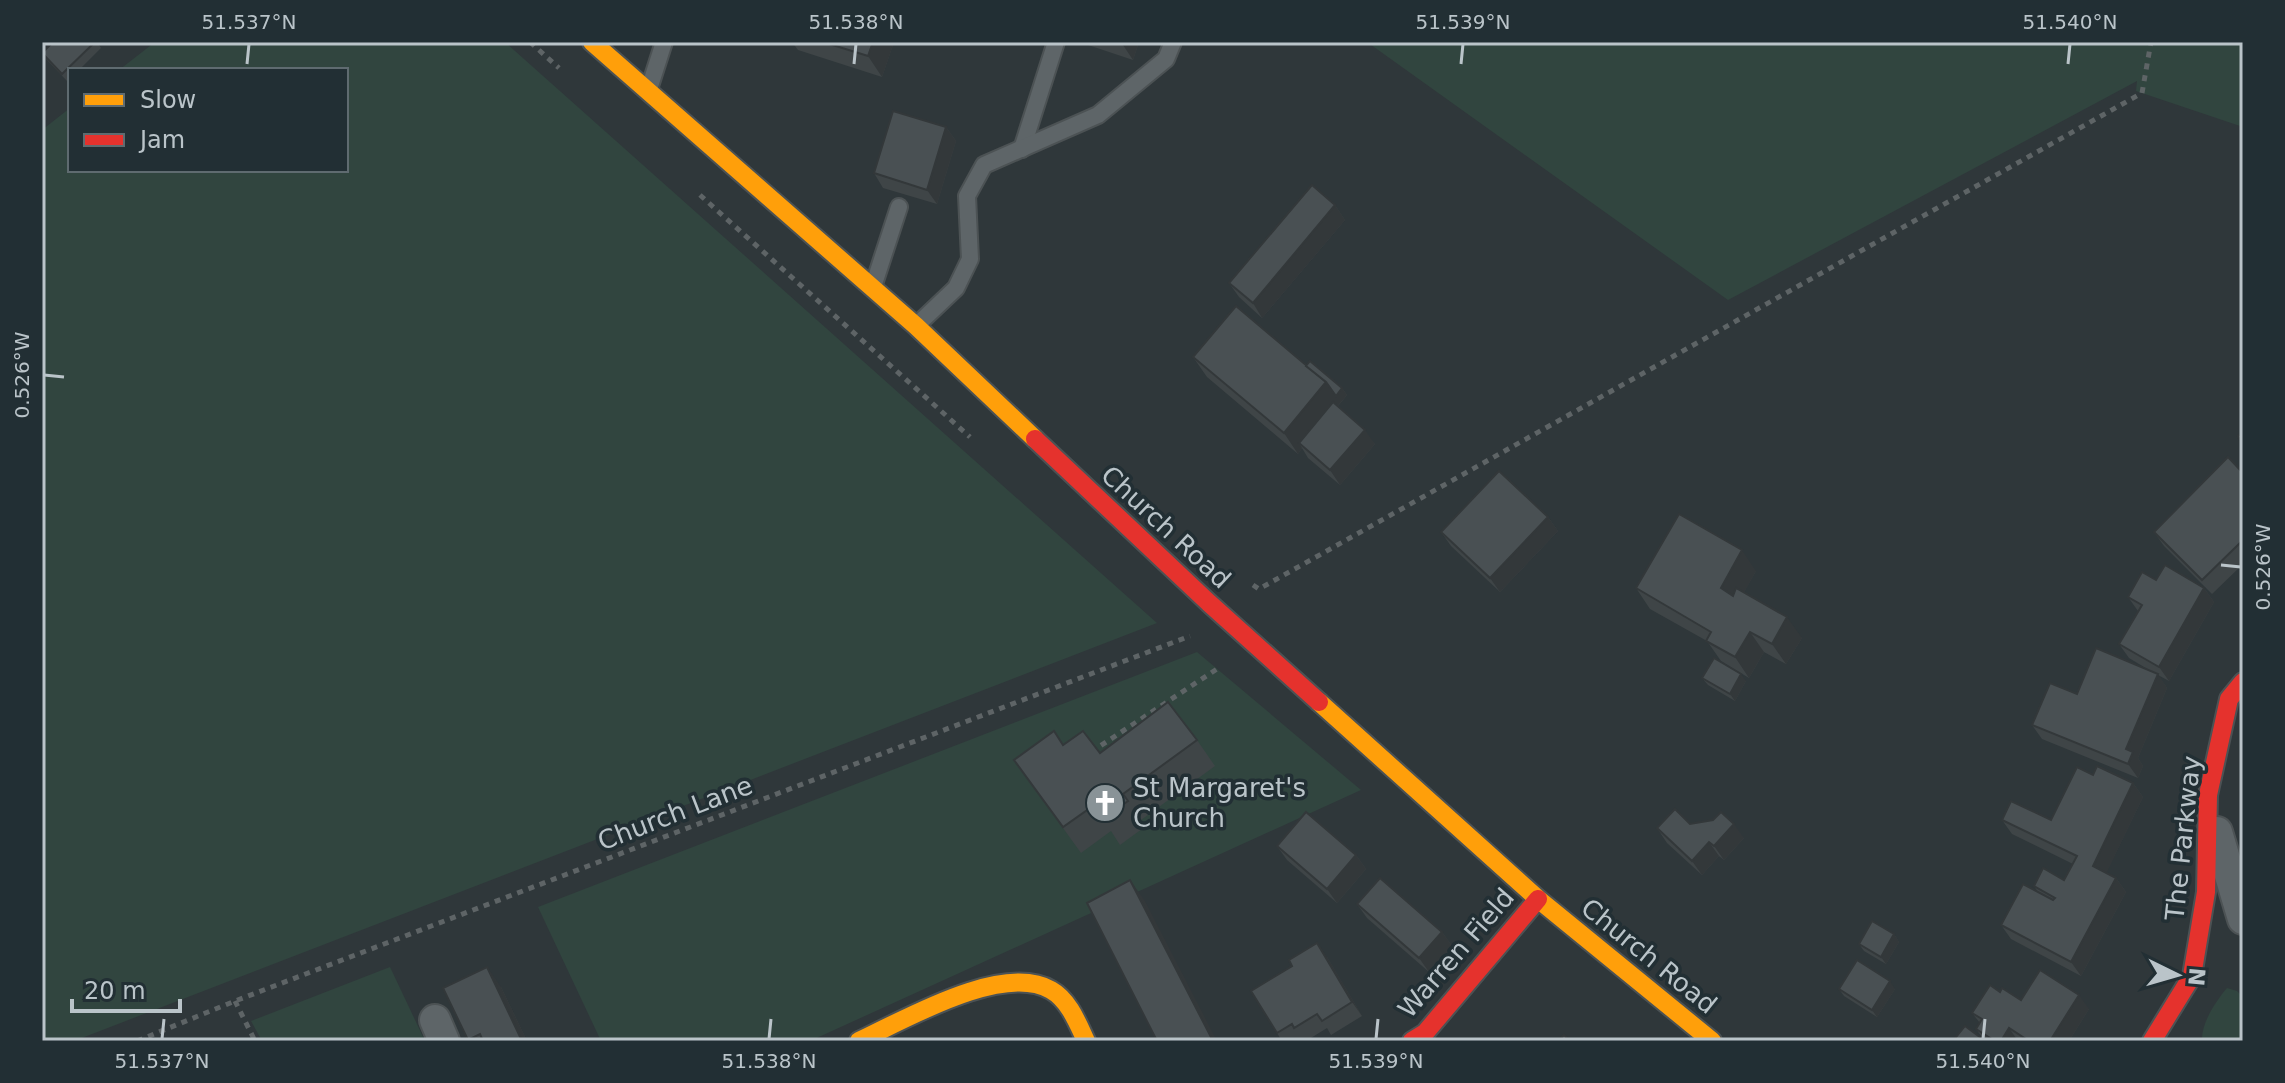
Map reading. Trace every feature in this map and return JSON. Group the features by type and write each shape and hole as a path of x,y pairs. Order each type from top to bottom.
{"main road":[{"name":"Church Road","path":"592,42 916,326 1209,603 1538,899 1712,1041"},
{"name":"The Parkway","path":"2152,1041 2192,976 2206,892 2208,795 2229,699 2243,682"},
{"name":"Warren Field","path":"1412,1041 1425,1033 1538,899"},
{"path":"859,1041 979,988 1018,981 1050,989 1075,1016 1086,1041"}],"street":[{"path":"2208,795 2243,919"}],"lane":[{"path":"648,92 664,42"},
{"path":"1022,149 1056,42"},
{"path":"916,326 956,288 970,259 967,196 984,165 1098,115 1166,59 1173,42"},
{"path":"873,288 899,207"}],"path":[{"path":"530,42 565,74"},
{"path":"1246,581 1259,589 2142,93 2151,42"},
{"path":"695,190 979,445"},
{"path":"1192,636 1192,628 1209,603"},
{"path":"1180,625 1192,636"},
{"name":"Church Lane","path":"137,1041 1192,636"},
{"path":"1087,755 1254,644"},
{"path":"235,1001 255,1041"}],"green space":[{"path":"155,42 505,42 1157,623 74,1041 42,1041 42,130 68,110 68,172 348,172 348,68 122,68"},
{"path":"1367,42 2243,42 2243,127 2136,91 2137,81 1728,300"},
{"path":"1197,652 1361,790 810,1041 601,1041 538,907"},
{"path":"390,967 425,1041 262,1041 251,1021"},
{"path":"2227,988 2243,997 2243,1041 2202,1041 2207,1020"}],"building":[{"path":"53,42 95,42 62,74 42,53"},
{"path":"823,42 873,42 868,56"},
{"path":"893,111 946,127 927,190 874,173"},
{"path":"1312,185 1335,205 1253,303 1229,283"},
{"path":"1236,306 1326,382 1284,433 1193,357"},
{"path":"1310,361 1342,388 1336,396 1326,382 1306,366"},
{"path":"1333,402 1365,430 1330,470 1299,443"},
{"path":"2228,457 2243,473 2243,540 2202,580 2154,532"},
{"path":"1499,471 1548,517 1490,578 1441,532"},
{"path":"1679,514 1742,550 1721,588 1733,596 1736,588 1787,617 1772,644 1750,632 1735,657 1706,641 1711,632 1636,588"},
{"path":"2165,565 2204,588 2159,667 2119,644 2142,605 2128,597 2142,572 2156,580"},
{"path":"2096,648 2158,674 2126,749 2133,752 2128,764 2032,725 2050,683 2077,694"},
{"path":"1714,658 1741,674 1730,694 1702,678"},
{"path":"1168,702 1197,740 1123,794 1128,801 1102,819 1093,806 1063,827 1014,760 1054,731 1063,745 1083,731 1100,753"},
{"path":"2097,766 2133,783 2093,866 2116,878 2071,962 2001,925 2023,884 2053,900 2055,898 2034,886 2043,868 2064,880 2077,856 2002,820 2011,801 2051,820 2077,767 2093,775"},
{"path":"1675,809 1690,824 1713,820 1721,812 1734,824 1714,846 1709,842 1692,861 1657,828"},
{"path":"1306,812 1356,855 1327,889 1277,846"},
{"path":"1380,878 1442,932 1419,958 1357,904"},
{"path":"1130,880 1213,1041 1157,1041 1087,903"},
{"path":"1872,921 1894,934 1881,957 1859,944"},
{"path":"1317,943 1352,1002 1322,1021 1317,1014 1294,1028 1292,1024 1277,1033 1251,991 1292,966 1289,960"},
{"path":"1857,960 1890,981 1872,1010 1839,989"},
{"path":"487,967 522,1041 483,1041 480,1034 468,1040 443,988"},
{"path":"2040,970 2079,995 2050,1041 2029,1041 2009,1028 2001,1041 1995,1041 1976,1029 1982,1019 1972,1013 1990,985 2000,992 2002,988 2021,1000"},
{"path":"1965,1026 1985,1041 1953,1041"}],"traffic: slow":[{"path":"592,42 916,326 1035,439"},
{"path":"1319,702 1538,899 1712,1041"},
{"path":"859,1041 954,997 1007,983 1031,983 1057,994 1072,1013 1086,1041"}],"traffic: jam":[{"path":"1035,439 1319,702"},
{"path":"2152,1041 2192,976 2206,892 2208,795 2229,699 2243,682"},
{"path":"1412,1041 1425,1033 1538,899"}],"place":[{"name":"St Margaret's Church","path":"1105,803"}]}
